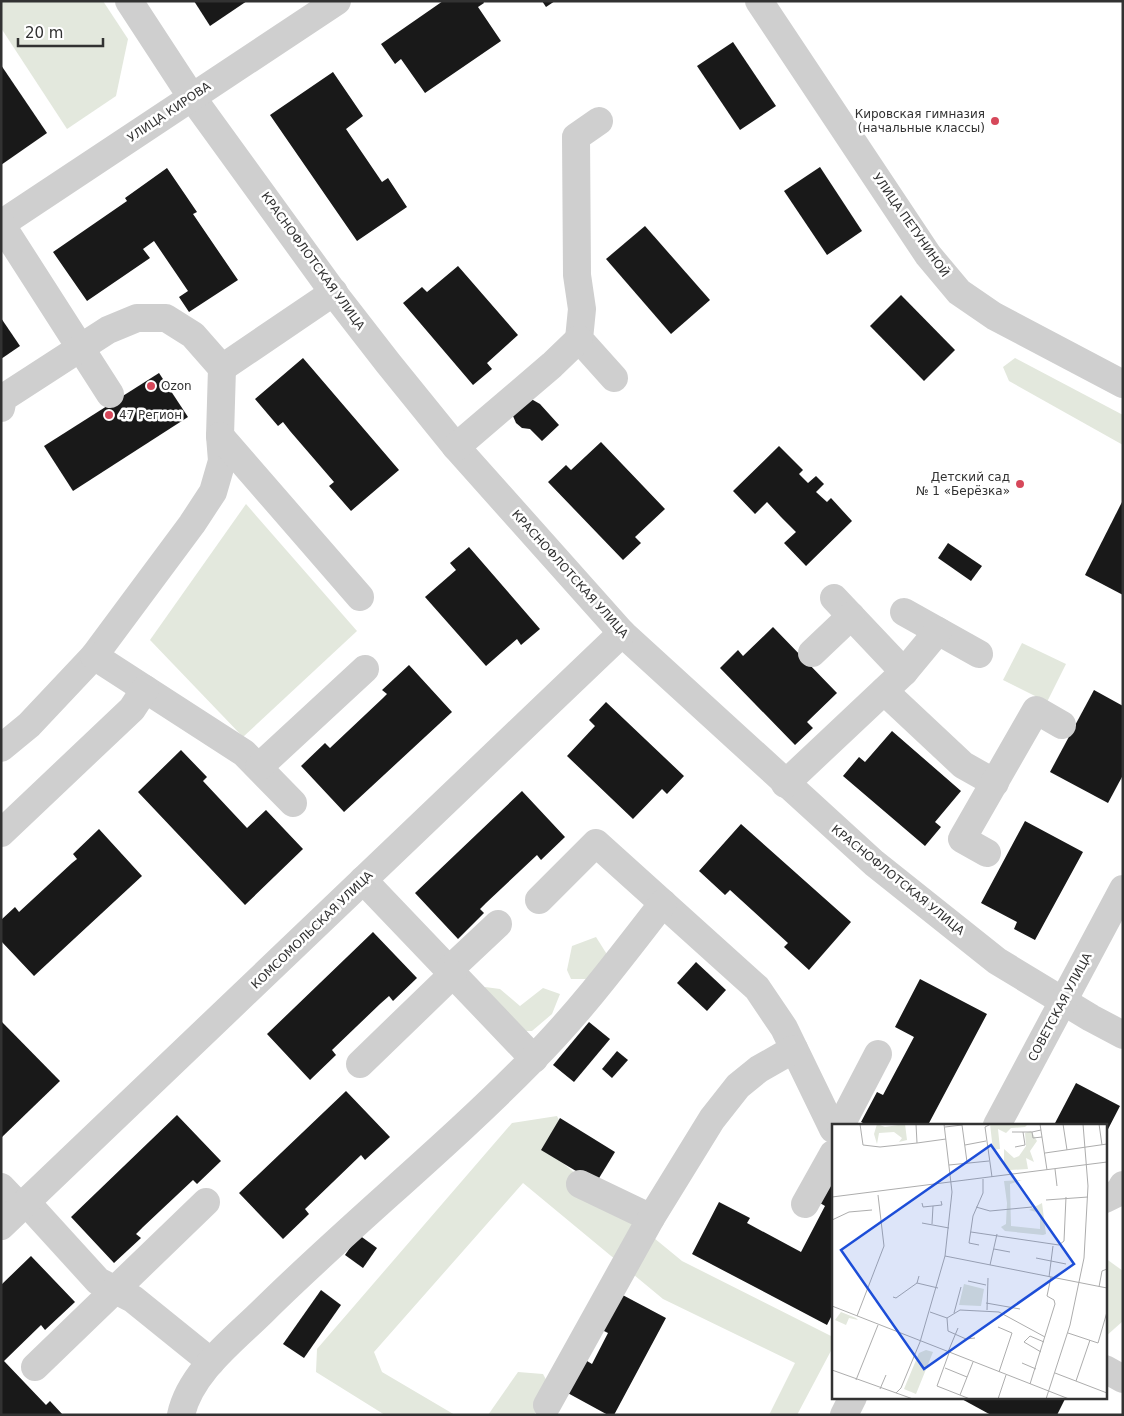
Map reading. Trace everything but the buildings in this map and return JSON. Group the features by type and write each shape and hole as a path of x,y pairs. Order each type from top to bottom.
{"street":[{"name":"КРАСНОФЛОТСКАЯ УЛИЦА","path":"129,1 191,96 334,292 456,447 622,633 785,784 874,863 989,954 1064,1002 1123,1035"},
{"name":"УЛИЦА КИРОВА","path":"1,224 191,96 337,1"},
{"name":"УЛИЦА ПЕТУНИНОЙ","path":"759,1 928,255 959,292 994,316 1123,384"},
{"path":"456,447 552,365 578,339 582,310 577,276 576,136 599,121"},
{"path":"1,224 110,394"},
{"path":"222,368 334,292"},
{"path":"1,408 3,398 108,330 137,318 166,318 193,335 222,368 220,436 222,461 213,492 192,524 94,656 29,725 1,748"},
{"path":"578,339 614,378"},
{"path":"220,436 360,597"},
{"path":"812,653 842,607 904,672"},
{"path":"904,612 979,654"},
{"path":"785,784 904,672 938,631"},
{"name":"КОМСОМОЛЬСКАЯ УЛИЦА","path":"1,1226 622,633"},
{"path":"94,656 244,753 293,803"},
{"path":"259,767 365,669"},
{"path":"1,832 132,709 145,689"},
{"path":"884,691 963,765 995,783"},
{"path":"987,853 962,840 1036,710 1062,725"},
{"path":"539,900 596,843 757,988 784,1028 832,1127"},
{"path":"364,880 534,1058"},
{"name":"СОВЕТСКАЯ УЛИЦА","path":"998,1124 1123,890"},
{"path":"181,1415 183,1404 193,1386 211,1362 304,1271 496,1097 534,1058 597,987 663,903"},
{"path":"360,1064 498,924"},
{"path":"547,1405 651,1218 712,1119 738,1086 759,1069 794,1049"},
{"path":"841,1124 878,1054"},
{"path":"805,1204 832,1156"},
{"path":"580,1184 651,1218"},
{"path":"1,1187 23,1205 98,1282 134,1299 211,1362"},
{"path":"35,1367 206,1202"},
{"path":"1106,1370 1123,1378"},
{"path":"844,1415 852,1398"}],"shaded area":[{"path":"1,1 103,1 128,39 116,96 67,129 1,28"},
{"path":"1015,358 1123,415 1123,445 1009,381 1003,367"},
{"path":"246,504 357,631 243,737 150,640"},
{"path":"1022,643 1066,664 1047,702 1003,680"},
{"path":"596,937 608,956 591,979 571,979 567,970 572,946"},
{"path":"485,987 500,989 520,1006 543,988 560,994 552,1014 532,1031 508,1031 482,998"},
{"path":"557,1116 569,1141 559,1160 682,1261 832,1336 832,1349 797,1415 769,1415 795,1363 663,1299 523,1183 374,1352 382,1372 455,1415 385,1415 316,1372 317,1349 512,1123"},
{"path":"1106,1259 1123,1271 1123,1321 1106,1336"},
{"path":"518,1372 543,1374 551,1389 534,1415 488,1415"}],"place":[{"name":"Кировская гимназия (начальные классы)","path":"995,121"},
{"name":"Ozon","path":"151,386"},
{"name":"47 Регион","path":"109,415"},
{"name":"Детский сад № 1 «Берёзка»","path":"1020,484"}]}
